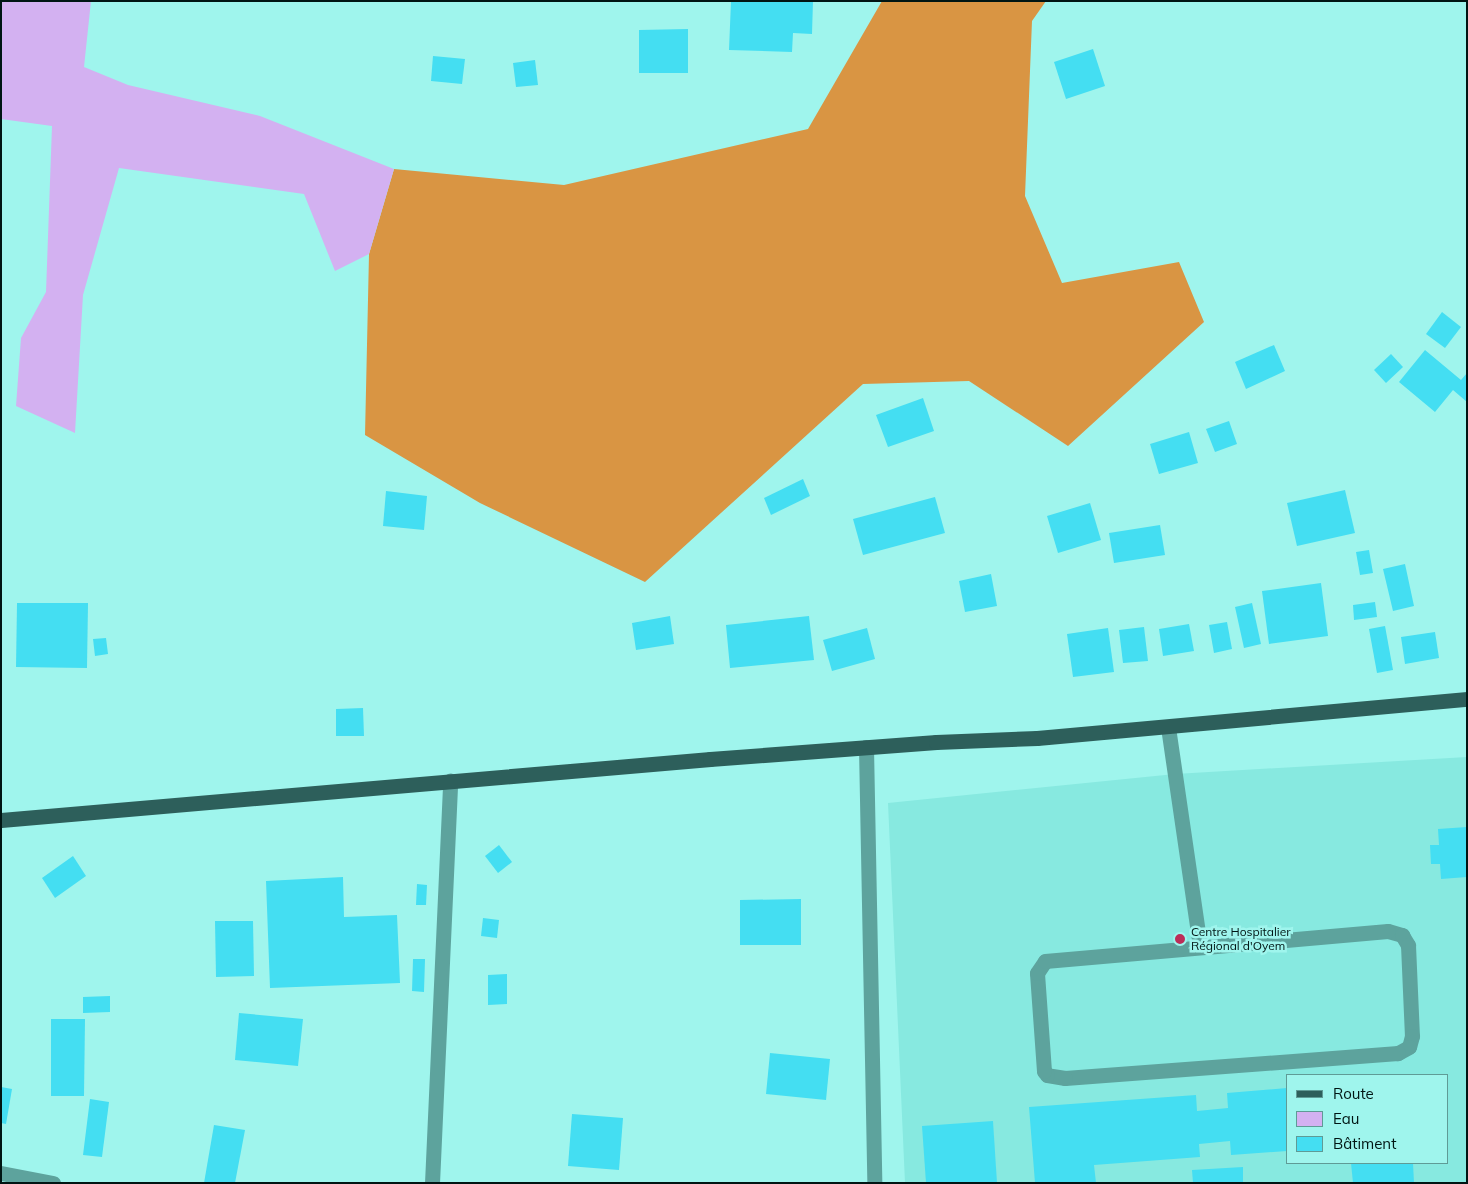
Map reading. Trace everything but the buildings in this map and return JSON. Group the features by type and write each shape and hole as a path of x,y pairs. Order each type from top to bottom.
{"main road":[{"path":"1,820 450,780 866,747 1168,726 1467,699"}],"street":[{"path":"1168,726 1200,947"},
{"path":"866,747 874,1183"},
{"path":"432,1183 450,780"},
{"path":"1388,931 1402,935 1408,945 1412,1036 1409,1047 1398,1053 1065,1078 1047,1075 1044,1071 1037,973 1045,961 1200,947 1388,931"},
{"path":"1,1173 53,1183"}],"shaded area":[{"path":"882,1 1046,1 1032,21 1025,196 1062,283 1179,262 1204,322 1068,446 969,381 863,384 645,582 480,503 365,435 369,254 394,169 564,185 808,129"},
{"name":"Centre Hospitalier Régional d'Oyem","path":"1467,757 1467,1183 905,1183 888,803 1175,774"}],"water":[{"path":"1,1 91,1 84,67 128,85 260,116 394,169 369,254 335,271 304,194 119,168 83,295 75,433 16,406 21,338 46,292 52,126 1,119"}],"place":[{"name":"Centre Hospitalier Régional d'Oyem","path":"1180,939"}]}
